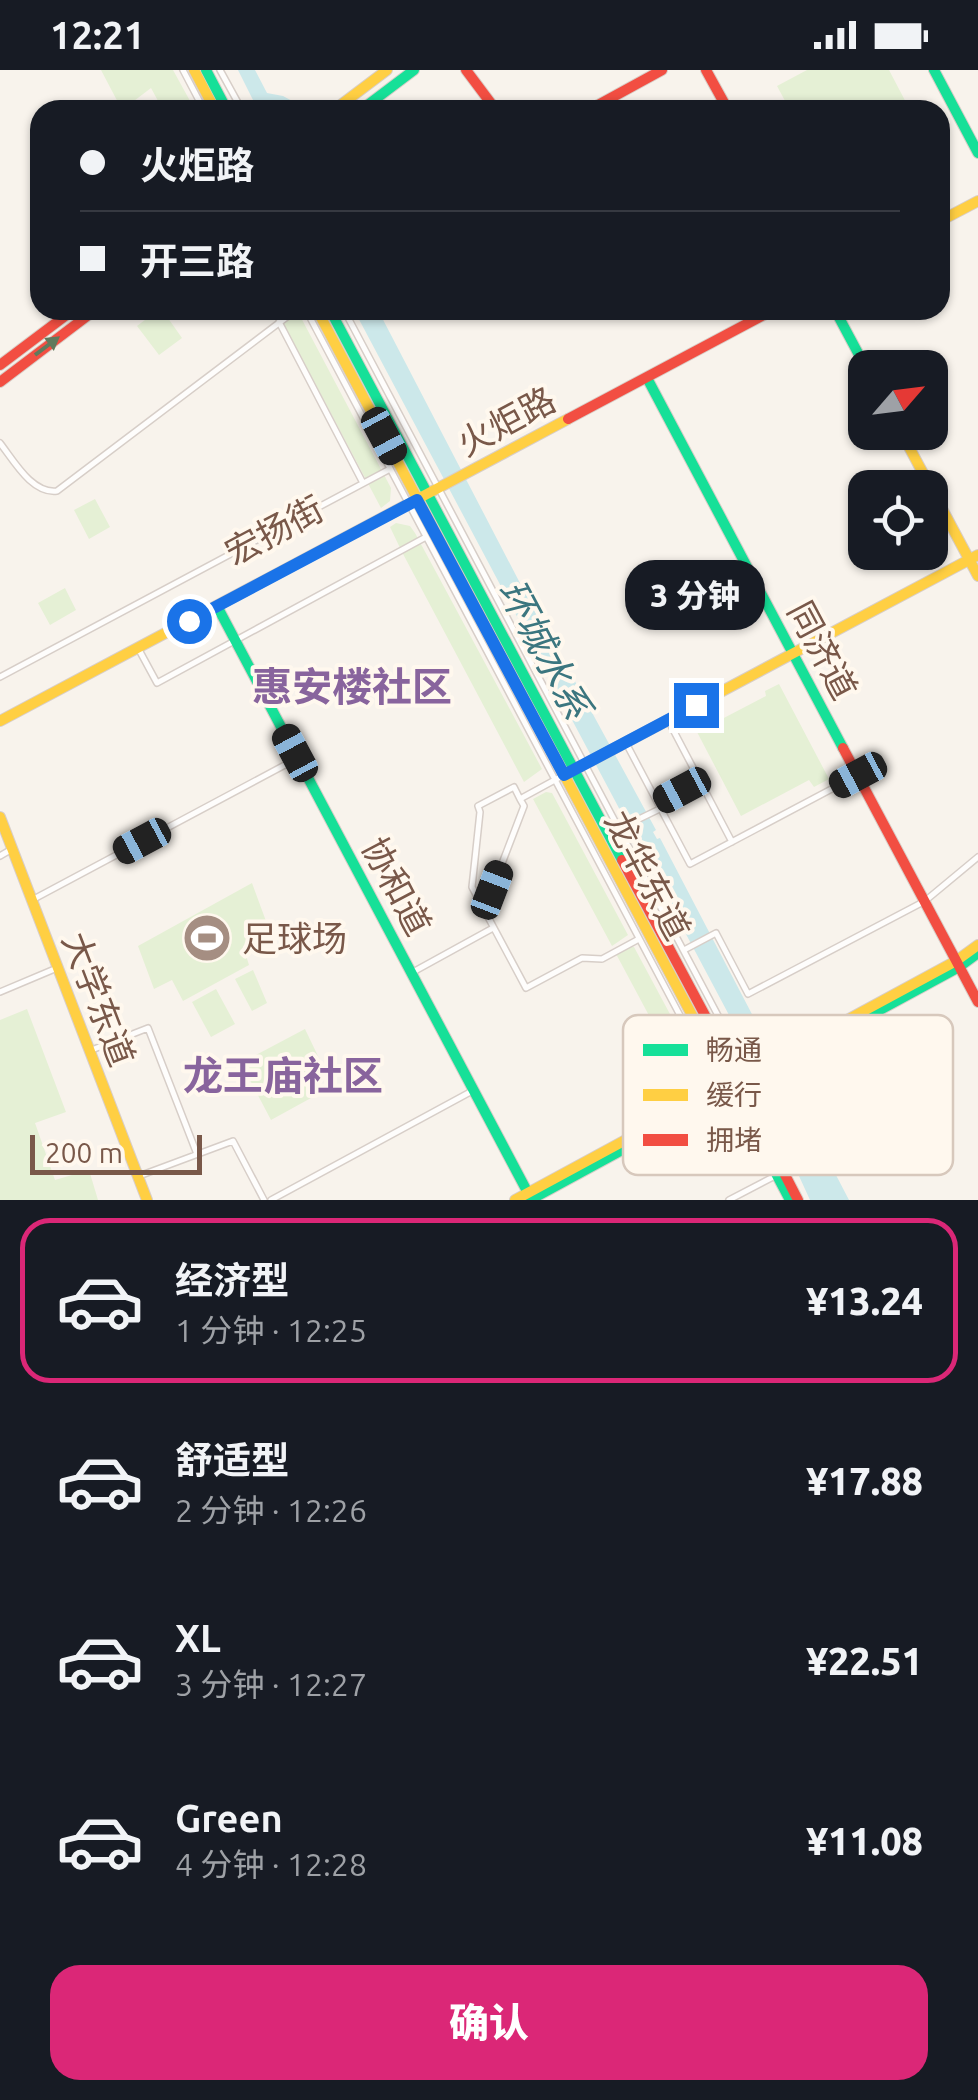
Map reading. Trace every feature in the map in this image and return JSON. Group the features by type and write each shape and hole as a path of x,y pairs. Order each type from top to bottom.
{"street":[{"path":"182,70 198,100"},
{"path":"194,70 210,100"},
{"path":"206,70 222,100"},
{"path":"220,70 236,100"},
{"path":"347,100 387,70"},
{"path":"374,100 414,70"},
{"path":"466,70 488,100"},
{"path":"607,100 662,70"},
{"path":"706,70 722,100"},
{"path":"934,70 950,100"},
{"path":"950,100 978,153"},
{"path":"950,216 978,201"},
{"path":"0,365 60,320"},
{"path":"0,382 82,320"},
{"path":"0,443 28,478 46,490 58,491 282,320"},
{"path":"311,320 390,469 428,494"},
{"name":"龙华东道","path":"323,320 428,494"},
{"name":"龙华东道","path":"335,320 705,1015"},
{"path":"349,320 428,494 426,537 574,770 639,938 694,1015"},
{"name":"火炬路","path":"0,722 754,320"},
{"path":"841,320 857,350"},
{"path":"279,322 363,484"},
{"name":"同济道","path":"647,378 978,1002"},
{"path":"912,450 974,557 978,576"},
{"name":"宏扬街","path":"0,676 390,469"},
{"path":"138,648 157,683 426,537"},
{"path":"520,800 974,557"},
{"name":"协和道","path":"218,606 530,1198"},
{"path":"668,720 732,842"},
{"path":"621,745 690,864 858,775"},
{"path":"32,900 298,758"},
{"name":"龙华东道","path":"574,770 618,829 672,956 704,1015"},
{"path":"702,784 668,807 656,808 618,829 687,948 714,1015"},
{"path":"484,910 524,806 514,788 478,806 472,887 484,910 526,988 582,958 602,959 639,938"},
{"name":"大学东道","path":"0,818 146,1200"},
{"path":"0,856 12,850"},
{"path":"672,956 716,933 748,994 925,901 978,856"},
{"path":"412,973 494,928"},
{"path":"958,964 978,944"},
{"path":"865,1015 978,953"},
{"path":"0,992 59,968"},
{"path":"89,1051 148,1028 197,1154"},
{"path":"138,1177 233,1141 267,1200 474,1090"},
{"path":"515,1200 530,1198 623,1147"},
{"path":"728,1200 775,1175"},
{"name":"龙华东道","path":"778,1175 790,1200"},
{"name":"龙华东道","path":"786,1175 798,1200"}],"green space":[{"path":"101,70 173,70 190,100 158,100 151,88 135,100 117,100"},
{"path":"807,70 889,70 905,100 785,100 777,86"},
{"path":"145,320 169,320 182,338 159,355 137,326"},
{"path":"302,320 391,488 390,501 381,508 283,323"},
{"path":"95,499 110,527 89,539 74,510"},
{"path":"396,523 410,526 415,533 542,769 524,782 402,552 390,527"},
{"path":"65,588 76,610 50,625 38,603"},
{"path":"779,684 829,779 814,787 809,780 741,816 697,732 766,696 765,691"},
{"path":"552,793 628,935 612,946 533,799"},
{"path":"252,883 270,932 243,946 249,965 183,1001 172,980 154,989 138,946"},
{"path":"628,945 634,947 670,1015 649,1015 615,952"},
{"path":"253,970 267,1003 252,1011 235,979"},
{"path":"216,989 235,1024 211,1037 192,1002"},
{"path":"27,1009 66,1112 35,1123 55,1180 89,1170 98,1200 0,1200 0,1020"},
{"path":"305,1029 328,1077 306,1089 311,1098 271,1120 241,1063"}],"water":[{"path":"238,70 255,70 267,93 290,100 253,100"},
{"name":"环城水系","path":"359,320 383,320 562,664 565,663 656,830 653,832 660,838 752,1015 729,1015"},
{"path":"799,1175 836,1175 849,1200 810,1200"}],"traffic: fast":[{"path":"206,70 222,100"},
{"path":"374,100 414,70"},
{"path":"934,70 950,100"},
{"path":"950,100 978,153"},
{"path":"335,320 622,860"},
{"path":"840,320 856,350"},
{"path":"647,378 843,748"},
{"path":"217,606 528,1193"},
{"path":"871,1015 978,953"},
{"path":"530,1200 623,1149"},
{"path":"777,1175 790,1200"}],"traffic: slow":[{"path":"194,70 210,100"},
{"path":"347,100 387,70"},
{"path":"950,216 978,201"},
{"path":"322,320 692,1015"},
{"path":"0,721 568,419"},
{"path":"911,450 978,576"},
{"path":"572,771 978,555"},
{"path":"0,817 147,1200"},
{"path":"856,1015 978,945"},
{"path":"515,1200 623,1141"}],"traffic: jam":[{"path":"466,70 488,100"},
{"path":"607,100 662,70"},
{"path":"706,70 722,100"},
{"path":"0,365 60,320"},
{"path":"0,382 82,320"},
{"path":"568,419 754,320"},
{"path":"843,748 978,1002"},
{"path":"622,860 705,1015"},
{"path":"785,1175 798,1200"}],"place":[{"name":"足球场","path":"207,938"}],"district":[{"name":"惠安楼社区","path":"352,686"},
{"name":"龙王庙社区","path":"283,1075"}],"route":[{"path":"189,621 417,500 564,775 696,705"}]}
